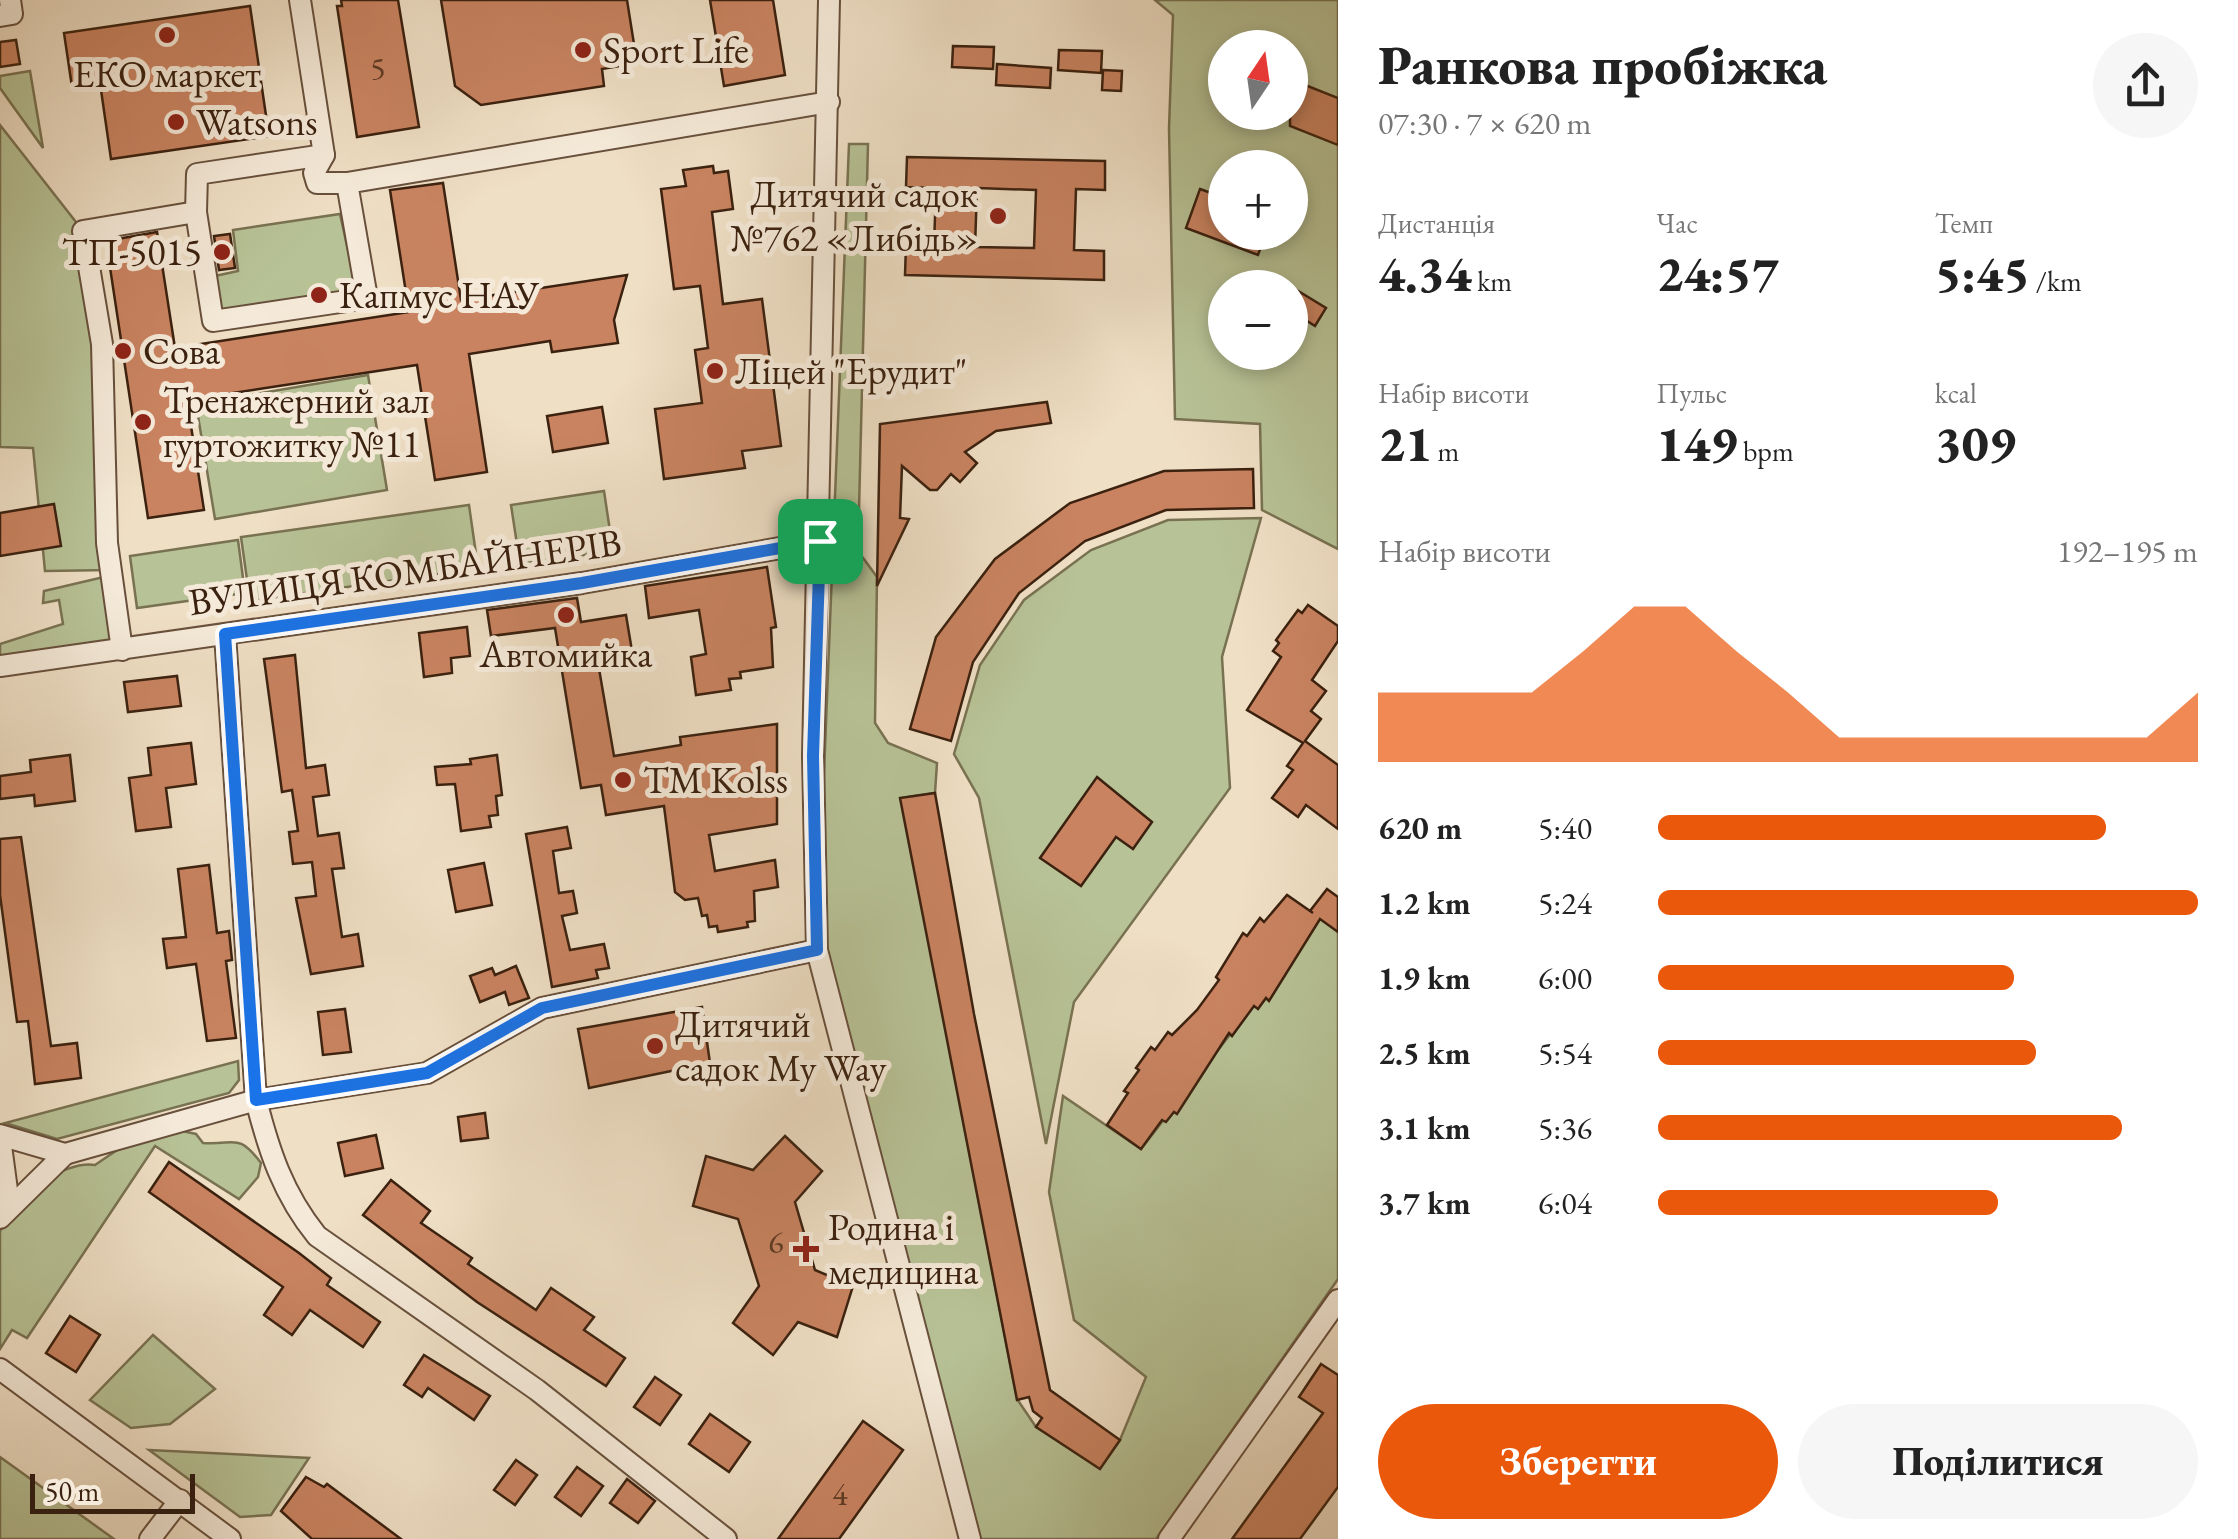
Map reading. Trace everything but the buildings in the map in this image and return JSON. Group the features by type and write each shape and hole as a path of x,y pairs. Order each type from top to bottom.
{"street":[{"path":"0,16 12,14 10,0"},
{"path":"300,0 324,155 314,174 317,183 347,183 829,102"},
{"path":"829,0 813,756 817,950 970,1539"},
{"path":"324,155 197,174 196,212 214,321 368,298 347,183"},
{"path":"122,650 107,543 102,344 82,231 196,212"},
{"name":"ВУЛИЦЯ КОМБАЙНЕРІВ","path":"0,666 582,583 820,541"},
{"path":"225,634 256,1100 271,1159 292,1206 316,1236 537,1390 726,1539"},
{"path":"4,1212 65,1154 256,1100 427,1073 542,1008 817,950"},
{"path":"4,1212 0,1137 65,1154"},
{"path":"1169,1539 1338,1300"},
{"path":"0,1369 230,1539"},
{"path":"150,1539 180,1500"}],"green space":[{"path":"1155,0 1338,0 1338,549 1262,510 1260,424 1175,419 1169,129 1173,15"},
{"path":"30,71 43,148 0,88 0,76"},
{"path":"0,125 83,231 111,570 45,571 33,448 0,447"},
{"path":"849,144 868,144 858,551 877,577 875,723 888,743 937,763 935,793 901,798 1017,1399 1036,1427 1100,1468 1120,1440 1146,1377 1074,1320 1049,1192 1063,1096 1141,1149 1320,919 1338,905 1338,1279 1156,1539 970,1539 817,950"},
{"path":"340,214 357,291 220,312 215,276 238,271 233,230"},
{"path":"368,375 387,490 215,519 196,404"},
{"path":"604,491 613,551 520,564 511,505"},
{"path":"469,505 478,568 250,601 241,537"},
{"path":"1261,518 1222,657 1230,788 1074,1002 1046,1144 979,798 954,754 980,665 1024,600 1091,550 1168,520"},
{"path":"238,540 245,593 137,608 130,556"},
{"path":"108,576 117,623 109,643 0,659 0,644 63,624 59,600 43,603 44,591"},
{"path":"238,1061 239,1080 229,1093 57,1139 5,1123"},
{"path":"182,1131 196,1134 203,1143 240,1143 261,1163 258,1177 239,1199 155,1146 27,1338 12,1330 0,1349 0,1232 13,1207 38,1185 68,1169 95,1165 126,1144"},
{"path":"153,1335 215,1389 170,1424 131,1428 90,1400"},
{"path":"149,1450 309,1458 271,1515 240,1517"},
{"path":"0,1457 114,1539 0,1539"}],"place":[{"name":"ЕКО маркет","path":"167,35"},
{"name":"Sport Life","path":"583,50"},
{"name":"Watsons","path":"176,122"},
{"name":"Дитячий садок №762 «Либідь»","path":"998,216"},
{"name":"ТП-5015","path":"222,252"},
{"name":"Капмус НАУ","path":"319,295"},
{"name":"Сова","path":"123,351"},
{"name":"Ліцей \"Ерудит\"","path":"715,371"},
{"name":"Тренажерний зал гуртожитку №11","path":"143,422"},
{"name":"Автомийка","path":"566,615"},
{"name":"TM Kolss","path":"623,780"},
{"name":"Дитячий садок My Way","path":"655,1046"},
{"name":"Родина і медицина","path":"806,1249"}],"route":[{"path":"820,541 813,756 817,950 542,1008 427,1073 256,1100 225,634 582,583 820,541"}]}
